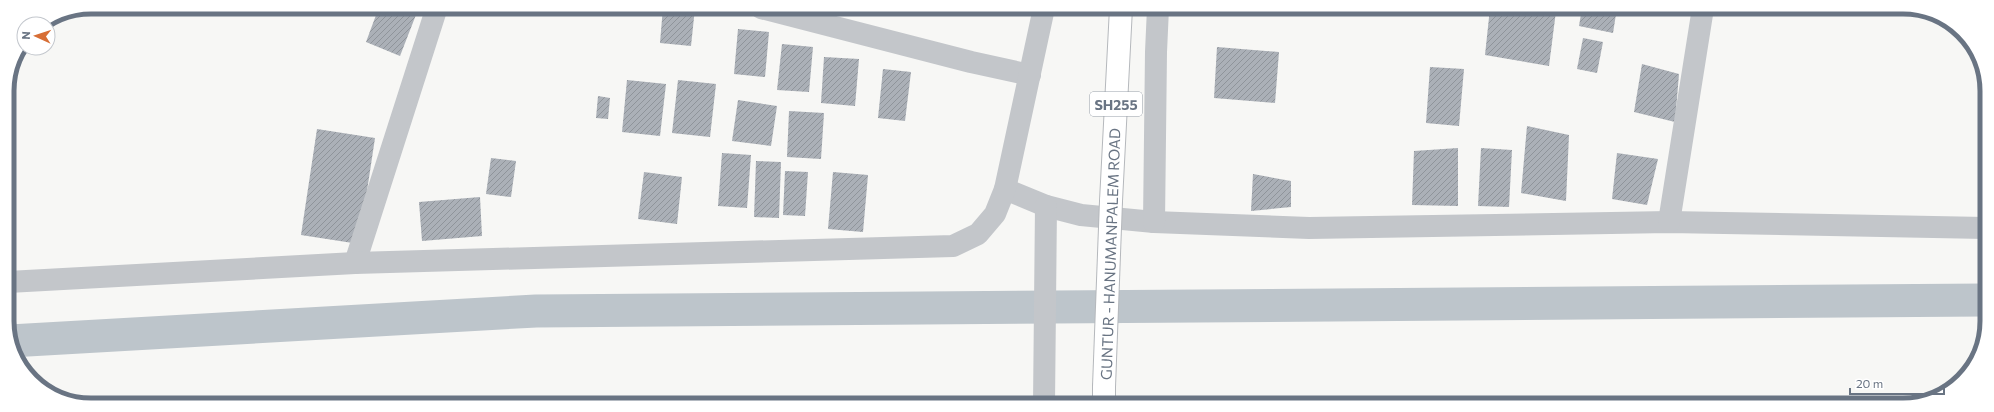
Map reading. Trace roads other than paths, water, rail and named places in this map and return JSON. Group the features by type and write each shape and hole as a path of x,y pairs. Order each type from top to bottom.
{"main road":[{"name":"GUNTUR - HANUMANPALEM ROAD","path":"1104,396 1121,14"}],"street":[{"path":"355,263 435,14"},
{"path":"784,14 971,62 1030,75"},
{"path":"14,282 355,263 953,246 978,234 995,214 1005,189 1043,14"},
{"path":"1154,222 1158,14"},
{"path":"1669,222 1702,14"},
{"path":"1005,189 1046,206 1081,214 1154,222 1309,228 1669,222 1980,228"},
{"path":"1044,394 1046,206"}],"waterway":[{"path":"16,341 536,311 1980,300"}]}
